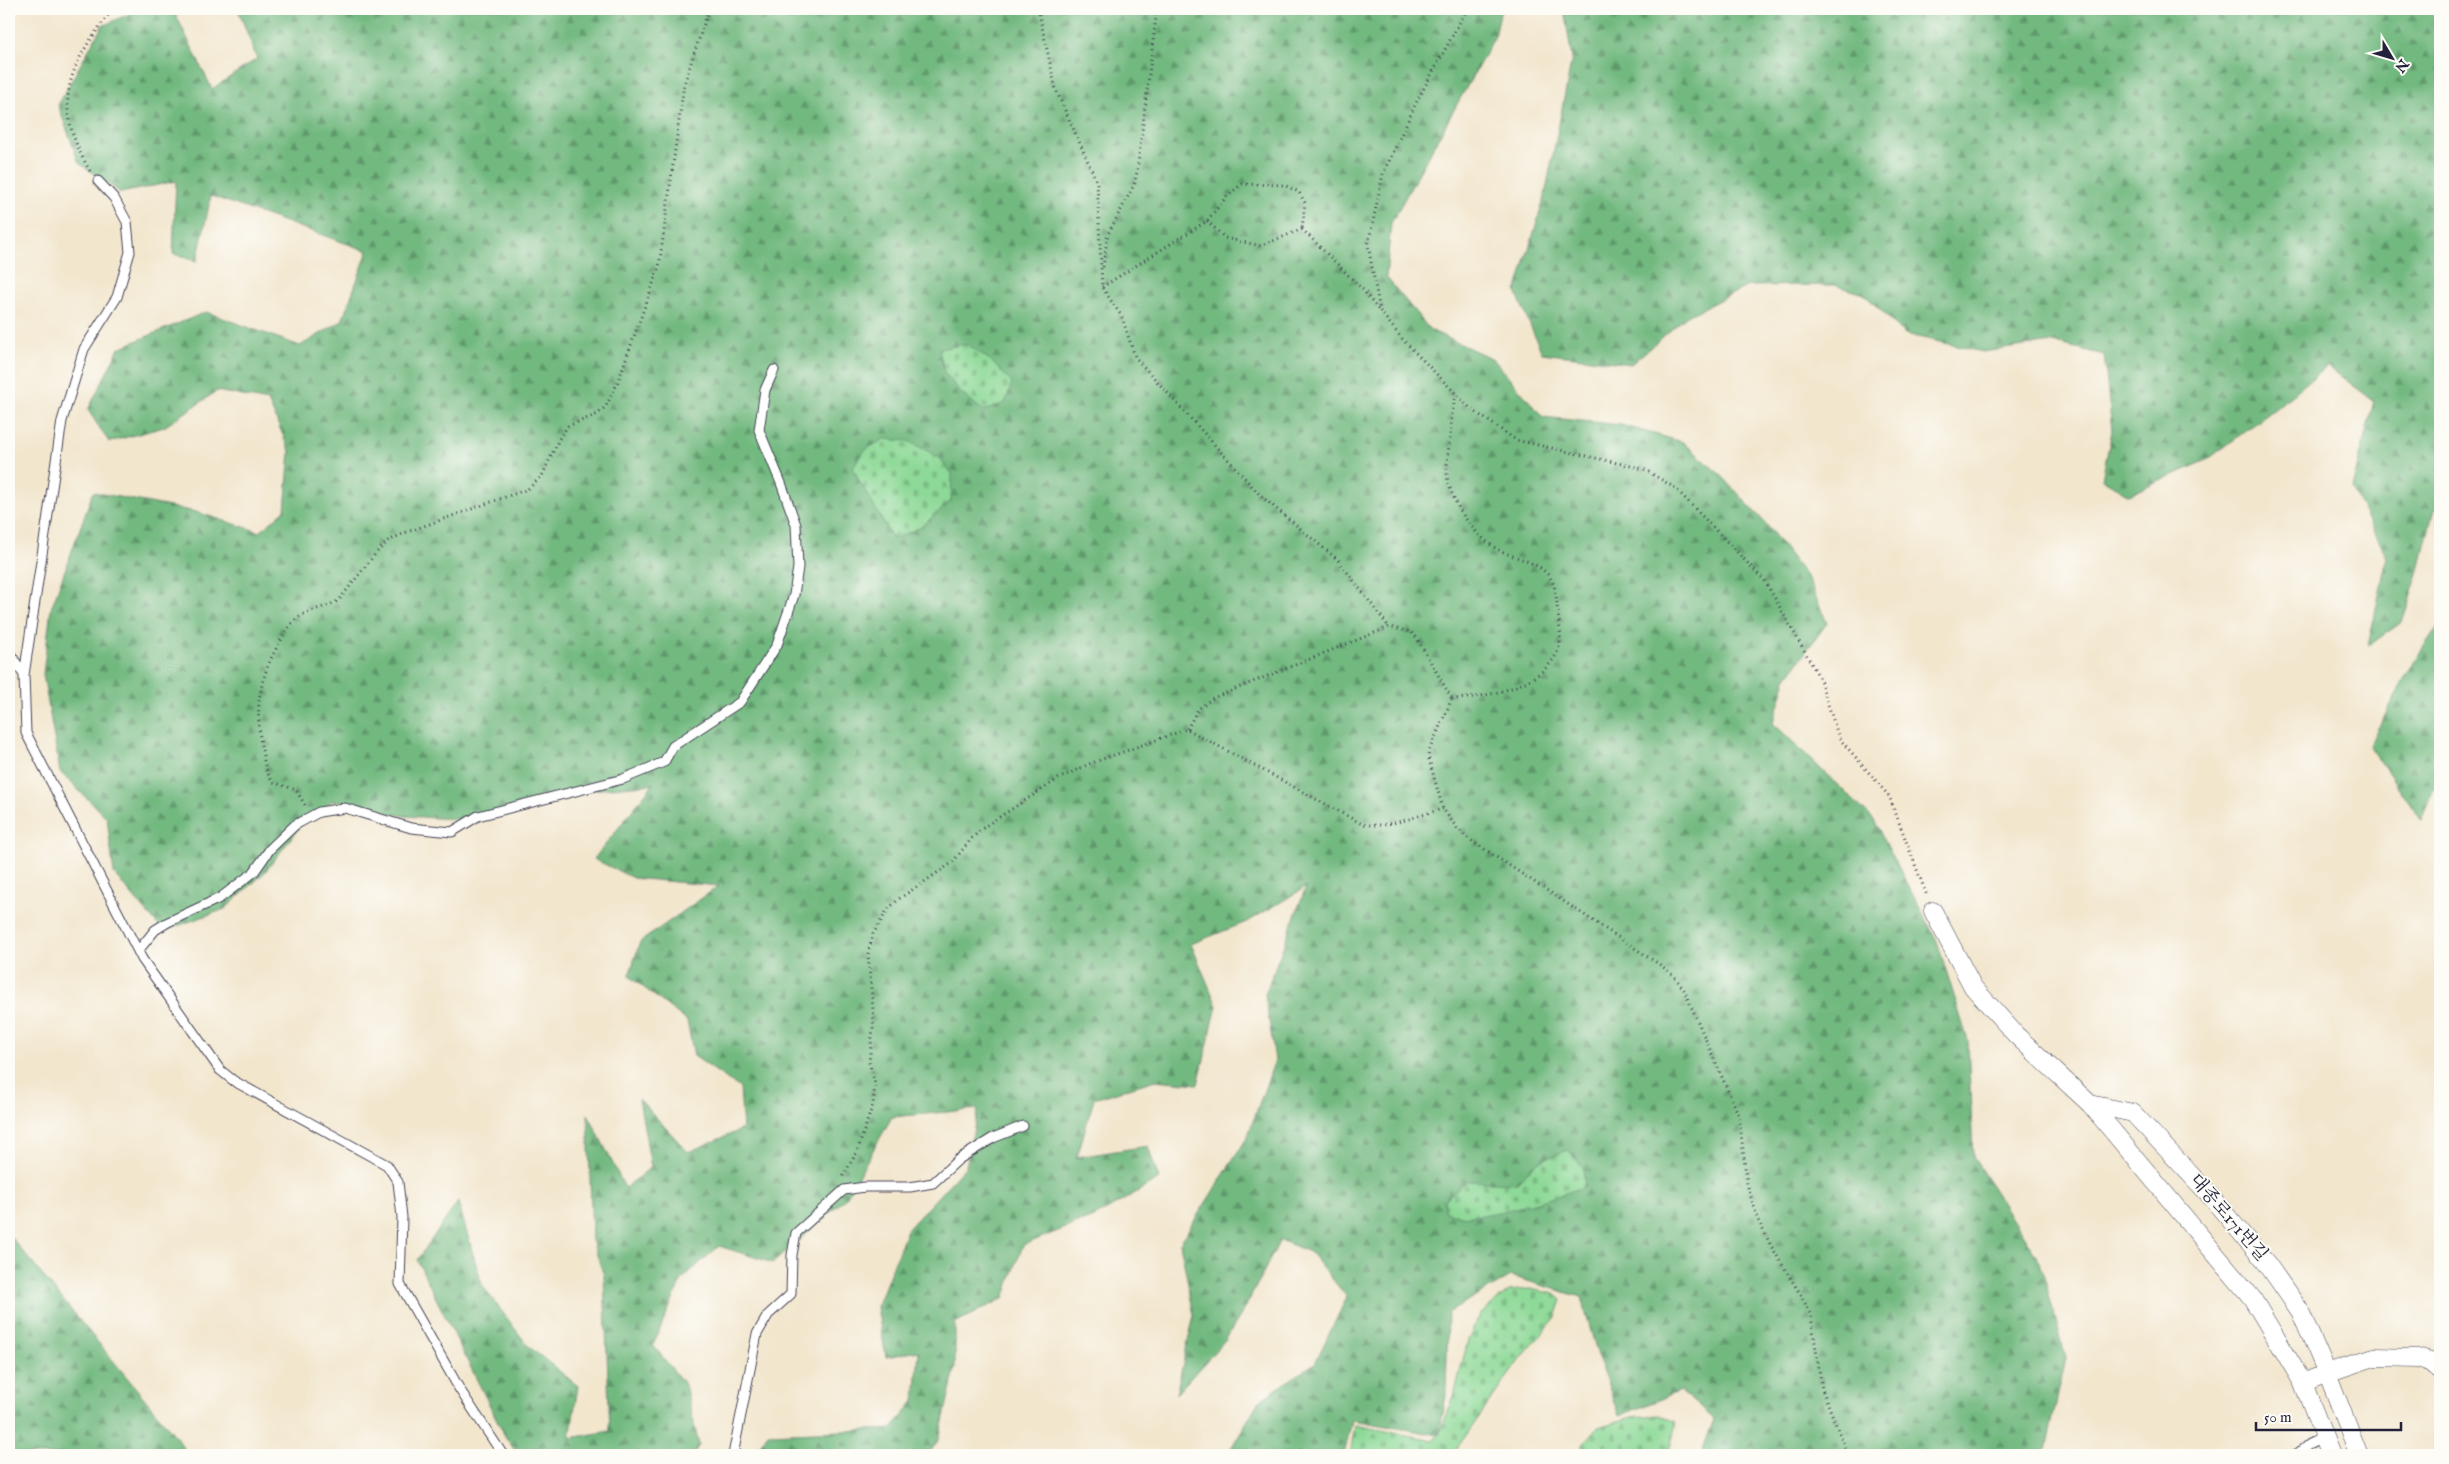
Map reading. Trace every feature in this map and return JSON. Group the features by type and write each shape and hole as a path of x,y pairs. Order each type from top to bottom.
{"street":[{"path":"1932,911 1973,987 2016,1035 2090,1104 2252,1298 2303,1383 2331,1455"},
{"name":"대종로171번길","path":"2090,1104 2134,1113 2206,1191 2268,1265 2300,1311 2359,1455"},
{"path":"2303,1383 2374,1357 2418,1358 2432,1363 2440,1370"}],"lane":[{"path":"98,181 114,198 127,222 130,252 117,297 84,349 62,421 24,675 26,733 138,951 220,1070 234,1081 387,1165 398,1182 402,1217 400,1284 460,1390 503,1455"},
{"path":"138,951 155,930 220,898 254,872 270,849 295,825 319,812 345,808 411,828 452,832 478,816 623,779 664,762 673,746 740,702 776,645 794,595 798,567 796,525 782,483 760,430 765,390 774,370"},
{"path":"9,652 24,675"},
{"path":"733,1455 757,1334 768,1315 790,1294 792,1255 796,1233 844,1190 865,1187 910,1187 933,1183 959,1158 993,1138 1023,1126"},
{"path":"2296,1455 2309,1444 2324,1438"}],"path":[{"path":"98,181 91,174 81,156 71,126 68,114 71,77 86,43 113,9"},
{"path":"312,816 296,790 273,782 265,766 257,715 260,686 268,662 294,621 303,614 329,607 339,600 376,553 388,541 407,532 528,489 542,476 568,426 598,414 606,406 617,384 659,267 684,84 709,9"},
{"path":"1038,9 1056,90 1097,182 1102,287 1122,317 1131,350 1142,367 1261,496 1338,560 1388,627"},
{"path":"1102,287 1108,234 1130,192 1137,172 1157,9"},
{"path":"1380,311 1368,245 1383,174 1417,101 1467,9"},
{"path":"1102,287 1207,221 1237,186 1250,183 1276,183 1292,188 1304,198 1305,210 1302,229"},
{"path":"1207,221 1225,238 1261,246 1302,229"},
{"path":"1302,229 1363,290 1402,340 1471,409 1516,440 1644,470 1675,488 1765,581 1819,677 1839,738 1889,796 1932,911"},
{"path":"1452,700 1496,695 1538,673 1555,656 1559,646 1560,634 1556,593 1549,575 1537,566 1485,541 1466,518 1454,497 1447,469 1453,406 1456,395"},
{"path":"842,1178 857,1152 873,1104 875,1084 869,1062 874,1020 868,954 874,934 888,910 900,898 952,863 972,838 984,827 1058,779 1089,764 1187,729 1198,709 1213,698 1388,627 1410,632 1416,637 1452,700"},
{"path":"1452,700 1428,756 1443,809 1457,828 1469,840 1662,966 1675,977 1684,990 1739,1116 1747,1184 1758,1220 1770,1246 1802,1297 1811,1316 1822,1389 1848,1455"},
{"path":"1187,729 1362,824 1386,825 1443,809"}],"green space":[{"path":"140,9 173,9 212,89 257,59 238,9 1501,9 1495,36 1391,223 1386,277 1430,330 1493,359 1543,417 1621,425 1683,442 1723,477 1766,524 1808,579 1827,623 1786,679 1773,723 1874,820 1937,941 1968,1041 1973,1157 2040,1262 2066,1357 2045,1455 1701,1455 1714,1419 1680,1391 1619,1416 1599,1359 1581,1297 1511,1276 1448,1313 1446,1395 1439,1435 1352,1420 1344,1455 1227,1455 1259,1401 1315,1363 1347,1297 1310,1252 1280,1240 1244,1310 1225,1340 1176,1394 1194,1315 1180,1243 1247,1138 1275,1060 1265,994 1306,887 1249,921 1191,944 1217,1006 1198,1084 1155,1080 1094,1099 1077,1157 1148,1146 1159,1179 1098,1215 1023,1245 1004,1298 955,1323 955,1369 939,1439 928,1455 754,1455 767,1434 892,1429 915,1400 919,1351 886,1357 877,1307 907,1230 966,1166 978,1109 892,1117 845,1199 773,1263 719,1246 682,1279 653,1345 685,1385 699,1445 693,1455 518,1455 505,1436 417,1260 458,1202 482,1285 528,1346 578,1386 570,1438 610,1431 604,1276 592,1240 588,1114 625,1188 651,1167 639,1099 688,1152 743,1129 740,1088 694,1056 687,1021 629,976 640,942 719,886 633,878 594,859 653,784 560,793 471,820 403,816 334,800 304,821 265,872 225,909 163,931 114,874 107,818 60,772 43,674 51,609 93,492 196,512 260,532 285,510 290,451 268,401 217,391 164,427 109,442 88,410 119,348 206,312 300,346 342,321 368,251 211,196 197,261 173,254 176,181 121,193 79,163 58,105 102,26"},
{"path":"1564,9 2440,9 2440,508 2434,509 2417,577 2402,622 2368,646 2387,557 2352,488 2374,401 2327,366 2276,408 2207,460 2129,495 2102,479 2112,431 2104,355 2052,342 1983,352 1905,334 1864,294 1835,285 1748,286 1687,316 1631,364 1542,353 1516,292 1545,195 1572,58"},
{"path":"967,344 990,360 1012,383 1005,403 984,411 961,393 944,372 939,349"},
{"path":"884,439 908,441 939,457 952,474 951,501 921,527 893,539 852,468 865,450"},
{"path":"2440,623 2440,772 2421,820 2369,745 2416,658"},
{"path":"1568,1150 1583,1167 1585,1186 1504,1211 1471,1216 1460,1216 1445,1212 1444,1200 1466,1181 1516,1183 1539,1161"},
{"path":"9,1235 178,1439 187,1455 9,1455"},
{"path":"1530,1289 1555,1294 1562,1300 1556,1317 1518,1362 1452,1455 1350,1455 1355,1425 1433,1440 1439,1435 1454,1396 1468,1340 1481,1313 1509,1291"},
{"path":"1660,1415 1676,1423 1668,1455 1587,1455 1582,1446 1598,1427 1632,1417"}]}
